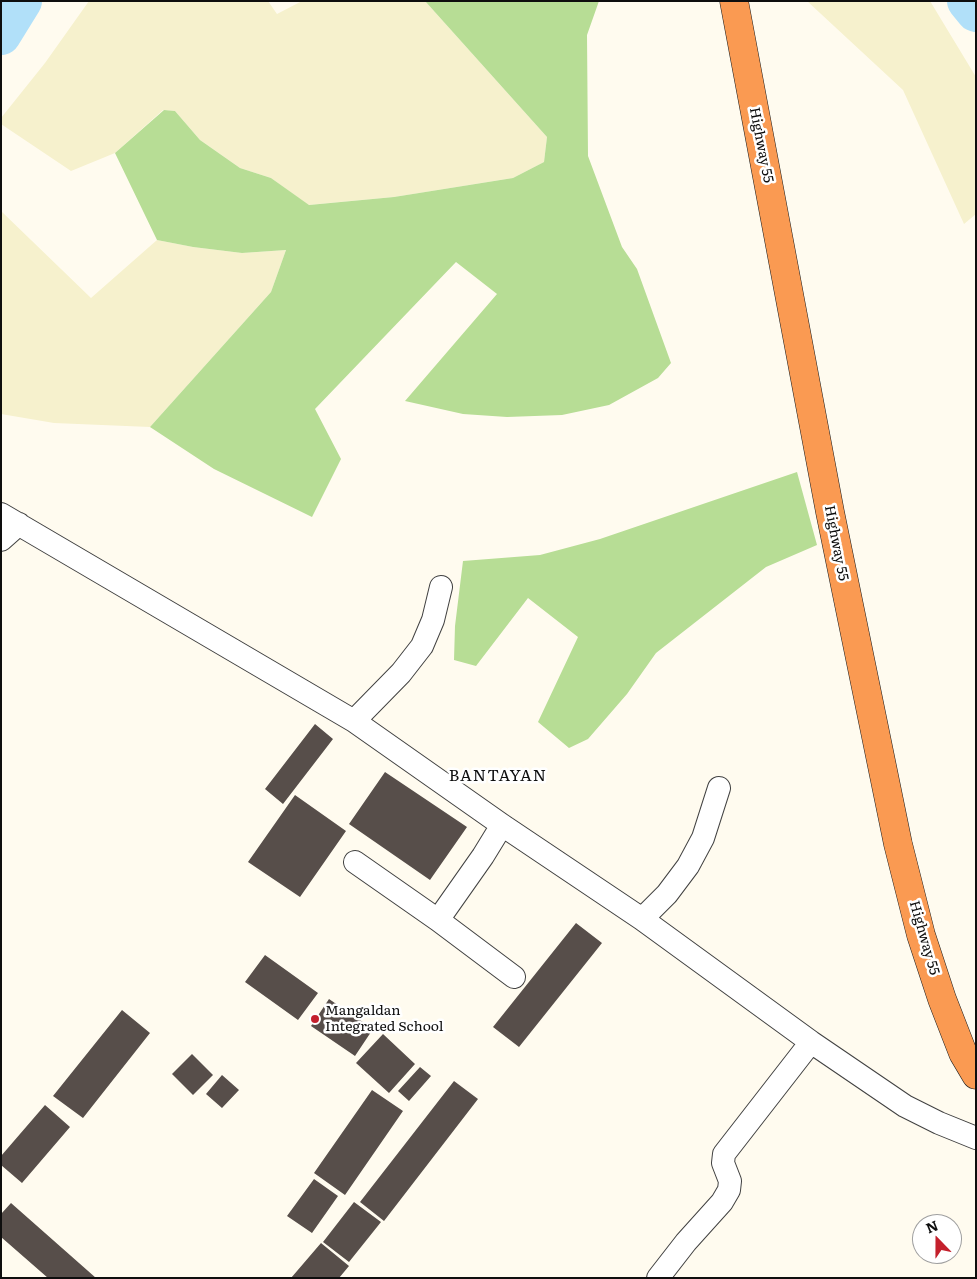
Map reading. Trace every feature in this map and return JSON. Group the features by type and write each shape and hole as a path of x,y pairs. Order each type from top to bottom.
{"highway":[{"name":"Highway 55","path":"734,1 848,604 898,844 921,934 936,981 963,1053 976,1075"}],"street":[{"path":"1,540 10,519 354,721 502,825 642,919 811,1042 905,1106 939,1124 976,1138"},
{"path":"354,721 401,673 422,646 433,620 441,587"},
{"path":"642,919 667,894 688,866 703,838 719,788"},
{"path":"438,920 483,856 502,825"},
{"path":"355,862 438,920 514,977"},
{"path":"658,1278 686,1242 722,1202 729,1190 730,1181 723,1163 724,1154 811,1042"}],"shaded area":[{"path":"89,1 268,1 277,14 302,1 425,1 547,137 544,162 513,178 394,197 308,205 271,178 240,168 200,140 175,111 163,110 115,153 71,171 1,124 1,118 45,63"},
{"path":"807,1 930,1 976,77 976,214 964,224 903,90"},
{"path":"1,211 91,298 157,240 242,253 286,250 271,292 150,427 54,423 1,414"}],"green space":[{"path":"425,1 599,1 587,35 588,156 622,247 637,269 671,363 658,378 609,405 562,415 507,417 463,414 405,401 497,294 456,262 315,409 341,459 312,517 214,469 150,427 271,292 286,250 242,253 157,240 115,153 164,110 175,111 200,140 240,168 271,178 309,205 394,197 513,178 544,162 547,137"},
{"path":"797,472 817,545 766,567 656,653 627,694 588,739 569,748 538,722 578,637 528,598 476,666 454,660 455,626 463,561 540,555 600,539"}],"building":[{"path":"315,724 333,739 283,804 265,789"},
{"path":"385,772 467,827 430,880 349,824"},
{"path":"295,795 346,831 300,897 248,862"},
{"path":"576,923 602,943 519,1047 493,1027"},
{"path":"265,955 318,993 298,1020 245,982"},
{"path":"329,999 373,1029 355,1056 311,1026"},
{"path":"122,1010 150,1033 83,1118 53,1096"},
{"path":"383,1034 415,1064 389,1093 356,1063"},
{"path":"192,1054 213,1075 193,1095 172,1074"},
{"path":"420,1067 431,1076 409,1101 398,1091"},
{"path":"222,1075 239,1090 222,1108 206,1094"},
{"path":"454,1081 478,1099 384,1221 360,1202"},
{"path":"372,1090 403,1111 345,1195 314,1173"},
{"path":"45,1105 70,1127 22,1183 1,1165 1,1156"},
{"path":"314,1179 338,1196 312,1233 287,1216"},
{"path":"354,1202 381,1222 349,1262 323,1242"},
{"path":"11,1203 96,1278 48,1278 1,1237 1,1214"},
{"path":"321,1243 349,1266 339,1278 291,1278"}],"waterway":[{"path":"1,35 22,1"},
{"path":"967,1 976,12"}],"place":[{"name":"Mangaldan Integrated School","path":"315,1019"}],"district":[{"name":"BANTAYAN","path":"498,776"}]}
